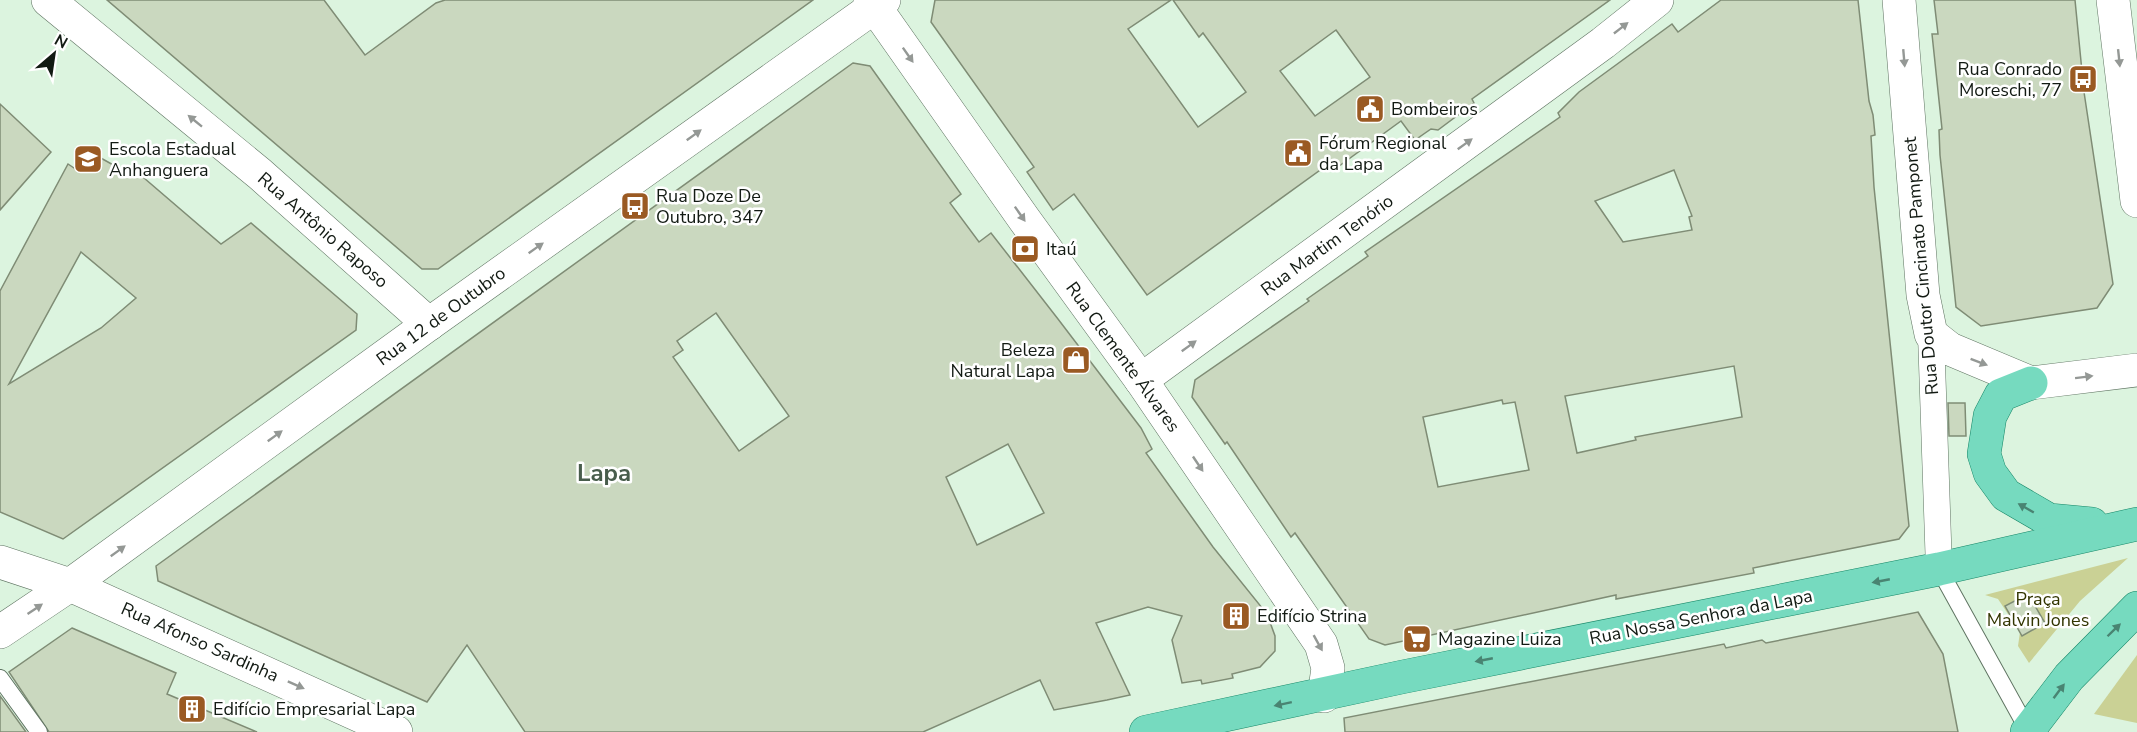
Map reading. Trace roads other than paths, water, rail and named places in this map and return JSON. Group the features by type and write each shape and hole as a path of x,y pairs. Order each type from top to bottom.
{"main road":[{"path":"2031,383 2001,395 1990,416 1984,454 1990,473 1997,485 2015,501 2049,520 2130,525"},
{"path":"1939,569 2130,525"},
{"name":"Rua Nossa Senhora da Lapa","path":"1146,732 1238,723 1324,696 1402,676 1939,569"},
{"path":"2027,731 2069,677 2137,608"}],"street":[{"name":"Rua Antônio Raposo","path":"48,0 260,174 429,324"},
{"name":"Rua Martim Tenório","path":"1142,380 1603,43 1656,0"},
{"name":"Rua Doutor Cincinato Pamponet","path":"1899,0 1923,295 1931,334 1939,569"},
{"path":"2113,0 2137,201"},
{"name":"Rua 12 de Outubro","path":"0,632 70,585 876,2"},
{"name":"Rua Clemente Álvares","path":"876,2 1024,219 1142,380 1321,644 1328,668 1324,696"},
{"path":"1931,334 1950,350 2031,383 2137,370"},
{"name":"Rua Afonso Sardinha","path":"0,562 70,585 396,732"}],"lane":[{"path":"1939,569 2027,731"},
{"path":"0,678 39,732"}],"place":[{"name":"Rua Conrado Moreschi, 77","path":"2083,79"},
{"name":"Bombeiros","path":"1370,109"},
{"name":"Fórum Regional da Lapa","path":"1298,153"},
{"name":"Escola Estadual Anhanguera","path":"88,159"},
{"name":"Rua Doze De Outubro, 347","path":"635,206"},
{"name":"Itaú","path":"1025,249"},
{"name":"Beleza Natural Lapa","path":"1076,360"},
{"name":"Edifício Strina","path":"1236,616"},
{"name":"Magazine Luiza","path":"1417,639"},
{"name":"Edifício Empresarial Lapa","path":"192,709"}],"district":[{"name":"Lapa","path":"604,473"}],"park label":[{"name":"Praça Malvin Jones","path":"2038,609"}]}
